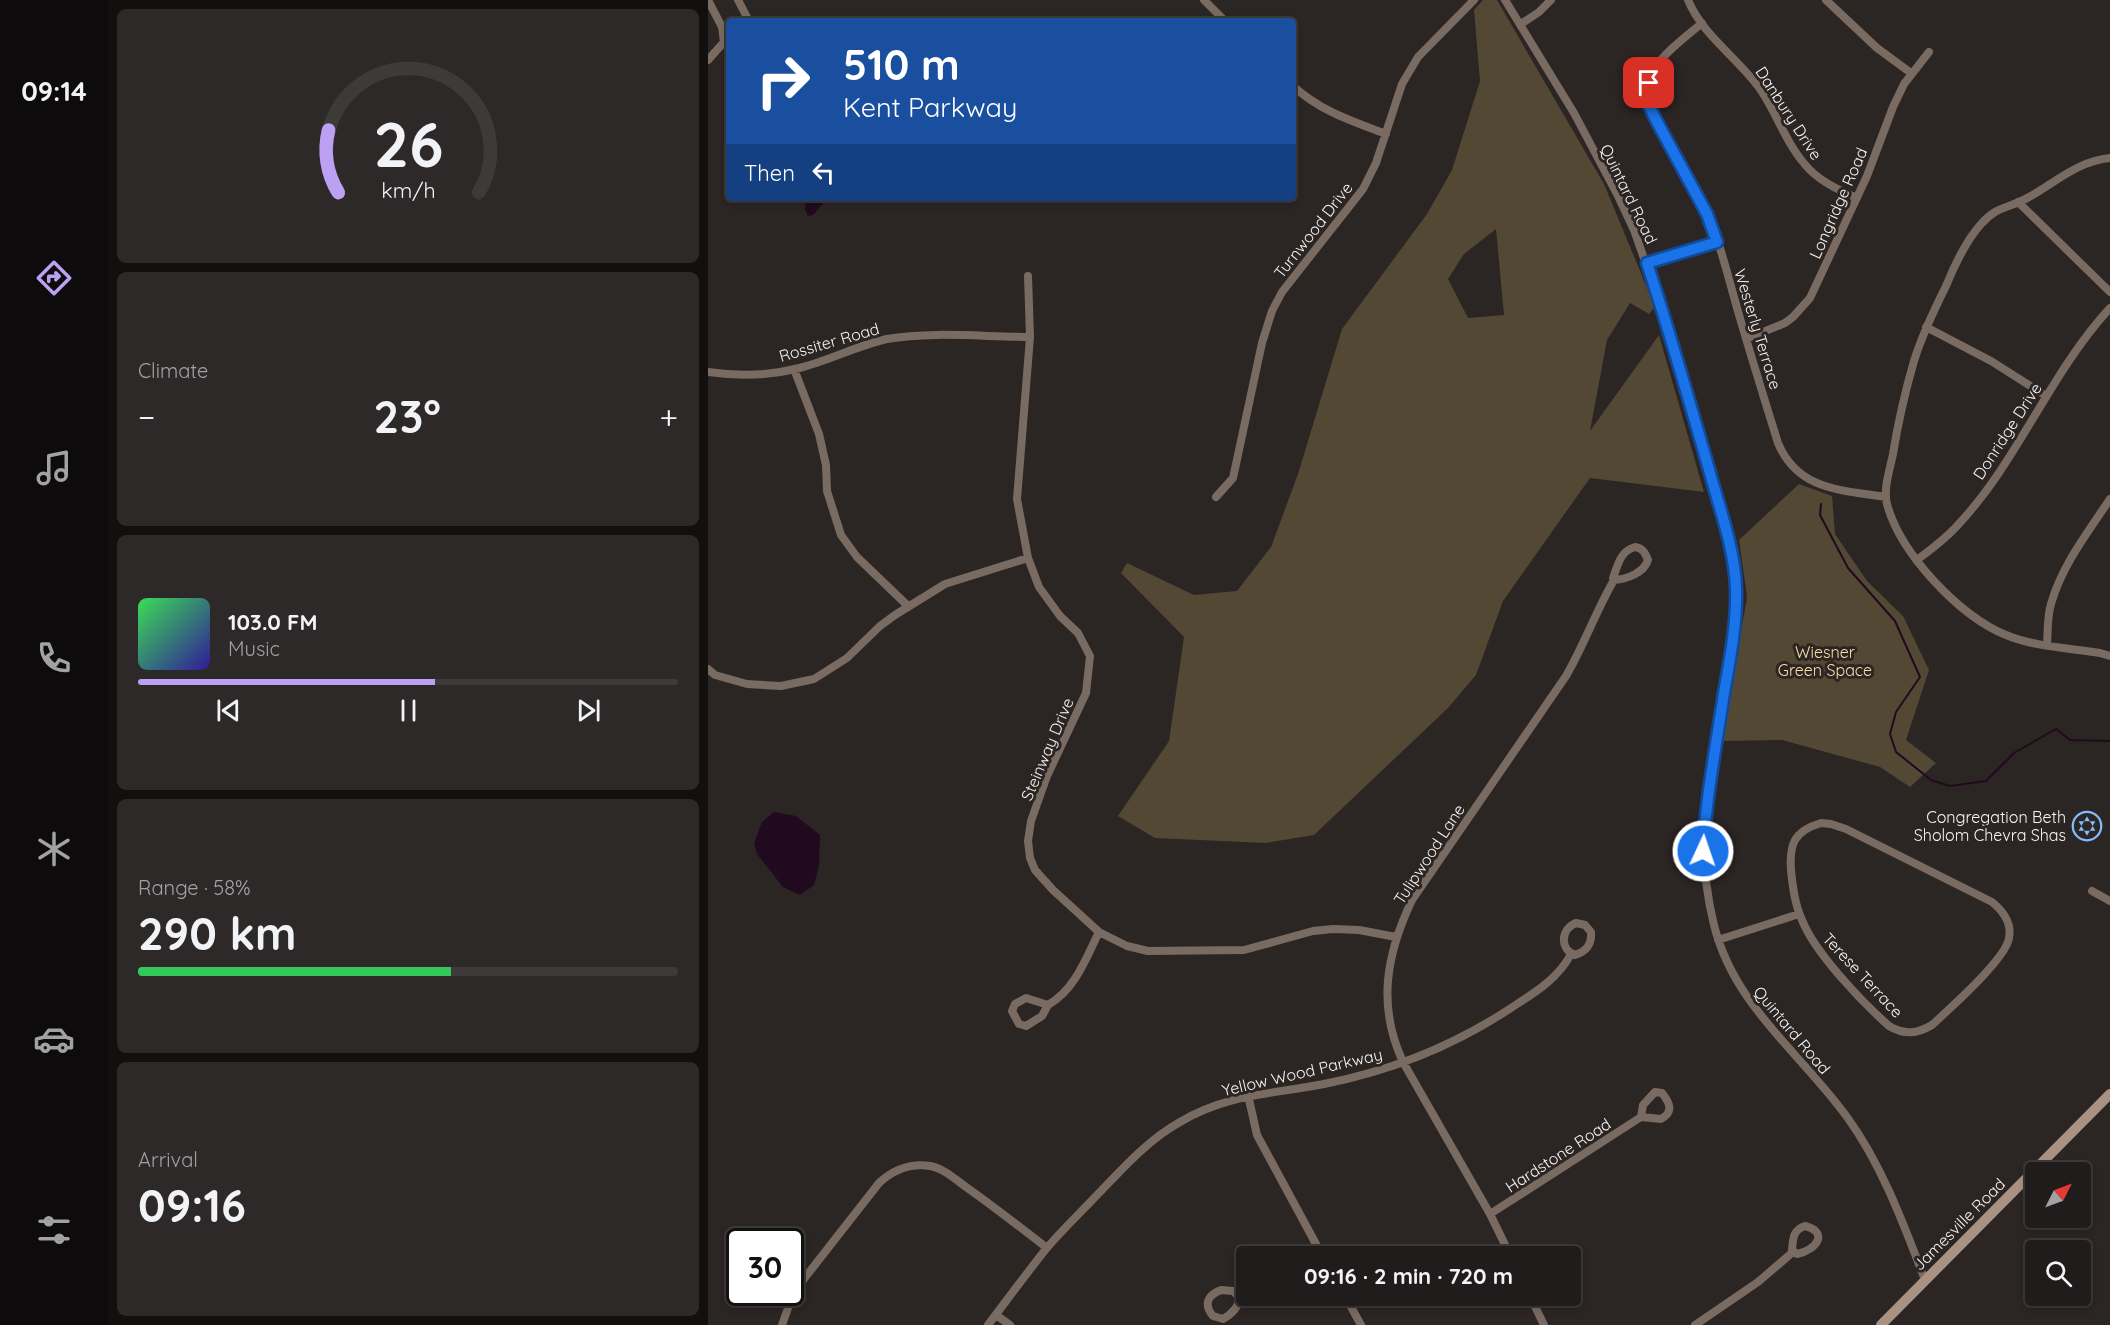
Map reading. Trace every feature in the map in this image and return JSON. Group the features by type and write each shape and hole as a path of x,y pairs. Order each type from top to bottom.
{"street":[{"path":"708,0 722,27 724,42 708,60"},
{"path":"738,0 747,18"},
{"path":"1204,0 1223,18"},
{"name":"Turnwood Drive","path":"1216,497 1233,478 1262,343 1272,311 1282,292 1363,189 1376,163 1402,84 1418,57 1474,0"},
{"name":"Quintard Road","path":"1504,0 1521,24 1574,113 1618,196 1647,263 1671,338 1733,562 1736,615 1705,811 1703,851 1708,893 1718,940 1726,963 1751,1005 1818,1081 1862,1140 1884,1182 1925,1280"},
{"path":"1521,24 1539,12 1551,0"},
{"name":"Danbury Drive","path":"1688,0 1701,23 1756,83 1796,154 1810,171 1822,181 1857,198"},
{"path":"1826,0 1877,48 1911,73"},
{"name":"Westerly Terrace","path":"1701,23 1664,55 1655,68 1647,94 1648,103 1707,214 1778,443 1794,470 1810,481 1837,490 1886,497"},
{"name":"Longridge Road","path":"1746,339 1785,323 1810,298 1857,198 1893,107 1911,73 1929,52"},
{"path":"1296,89 1308,100 1329,112 1386,134"},
{"path":"2110,158 2068,171 2027,199 1993,212 1981,224 1956,263 1926,327 1914,359 1901,411 1886,497 1889,511 1900,534 1917,560 1948,596 1985,625 2006,636 2110,656"},
{"path":"2018,202 2110,292"},
{"path":"1647,263 1717,242"},
{"name":"Steinway Drive","path":"1028,276 1030,337 1017,499 1028,558 1039,587 1060,615 1078,633 1090,656 1086,693 1047,776 1031,821 1028,841 1030,858 1035,870 1099,932 1127,946 1158,952 1244,950 1333,929 1359,930 1396,937"},
{"name":"Donridge Drive","path":"1917,560 1938,544 1976,505 2046,396 2088,335 2110,308"},
{"path":"1926,327 1991,361 2046,396"},
{"name":"Rossiter Road","path":"708,372 747,375 794,369 860,346 890,339 918,336 1030,337"},
{"path":"794,369 819,434 826,465 827,491 842,535 857,557 908,606"},
{"path":"2047,645 2051,603 2062,576 2075,551 2110,499"},
{"name":"Tulipwood Lane","path":"1506,1246 1393,1040 1388,1009 1388,981 1396,937 1412,900 1566,676 1581,649 1593,616 1614,580 1612,578 1623,554 1628,549 1641,548 1648,560 1646,567 1642,571 1614,580"},
{"path":"708,669 716,675 747,684 781,686 814,679 848,658 880,626 945,584 1028,558"},
{"name":"Terese Terrace","path":"1831,824 1846,829 1992,902 2007,920 2010,937 2002,953 1932,1025 1909,1033 1897,1031 1880,1018 1812,940 1799,914 1790,856 1792,846 1797,837 1810,826 1831,824"},
{"path":"2092,891 2110,901"},
{"path":"1718,940 1799,914"},
{"path":"1048,1005 1026,998 1016,1004 1012,1011 1019,1024 1026,1026 1038,1020 1048,1005 1057,1000 1071,985 1099,932"},
{"name":"Yellow Wood Parkway","path":"988,1325 1047,1248 1131,1159 1156,1137 1181,1121 1210,1107 1248,1095 1324,1084 1403,1062 1443,1046 1489,1023 1536,991 1556,975 1571,954"},
{"name":"Jamesville Road","path":"1881,1325 2110,1094"},
{"path":"1248,1095 1257,1135 1314,1246"},
{"name":"Hardstone Road","path":"1490,1214 1641,1117"},
{"path":"782,1325 794,1294 807,1275 879,1182 900,1169 920,1165 940,1169 999,1210 1047,1248"},
{"path":"1695,1325 1758,1282 1793,1252"},
{"path":"1221,1290 1238,1294 1239,1303 1229,1316 1223,1319 1216,1318 1210,1312 1207,1304 1212,1293 1221,1290"},
{"path":"1351,1306 1361,1325"},
{"path":"1535,1306 1544,1325"},
{"path":"996,1315 1010,1325"}],"green space":[{"path":"1483,0 1497,0 1604,184 1655,307 1649,314 1630,303 1607,340 1590,431 1659,335 1704,492 1590,478 1503,601 1476,675 1448,708 1314,835 1266,843 1155,838 1118,816 1169,741 1184,637 1121,573 1127,563 1194,595 1237,591 1271,547 1298,474 1342,329 1427,214 1452,170 1480,81 1474,10","holes":["1496,229 1504,315 1468,318 1448,279 1464,254"]},
{"name":"Wiesner Green Space","path":"1799,484 1832,496 1835,534 1867,581 1903,616 1929,670 1906,740 1936,763 1910,787 1880,767 1782,740 1722,741 1747,597 1739,540"}],"shaded area":[{"path":"806,201 825,201 813,215 808,216 805,209"},
{"path":"774,812 796,816 820,835 819,866 814,885 800,895 783,887 757,854 754,843 762,822"}],"waterway":[{"path":"1821,504 1820,515 1848,568 1895,621 1920,677 1896,712 1890,734 1896,752 1931,780 1950,786 1986,781 2014,753 2056,729 2070,740 2110,741"}],"place":[{"name":"Congregation Beth Sholom Chevra Shas","path":"2087,826"}],"route":[{"path":"1649,83 1648,103 1707,214 1717,242 1647,263 1714,489 1733,562 1736,587 1736,615 1705,811 1703,851"}]}
